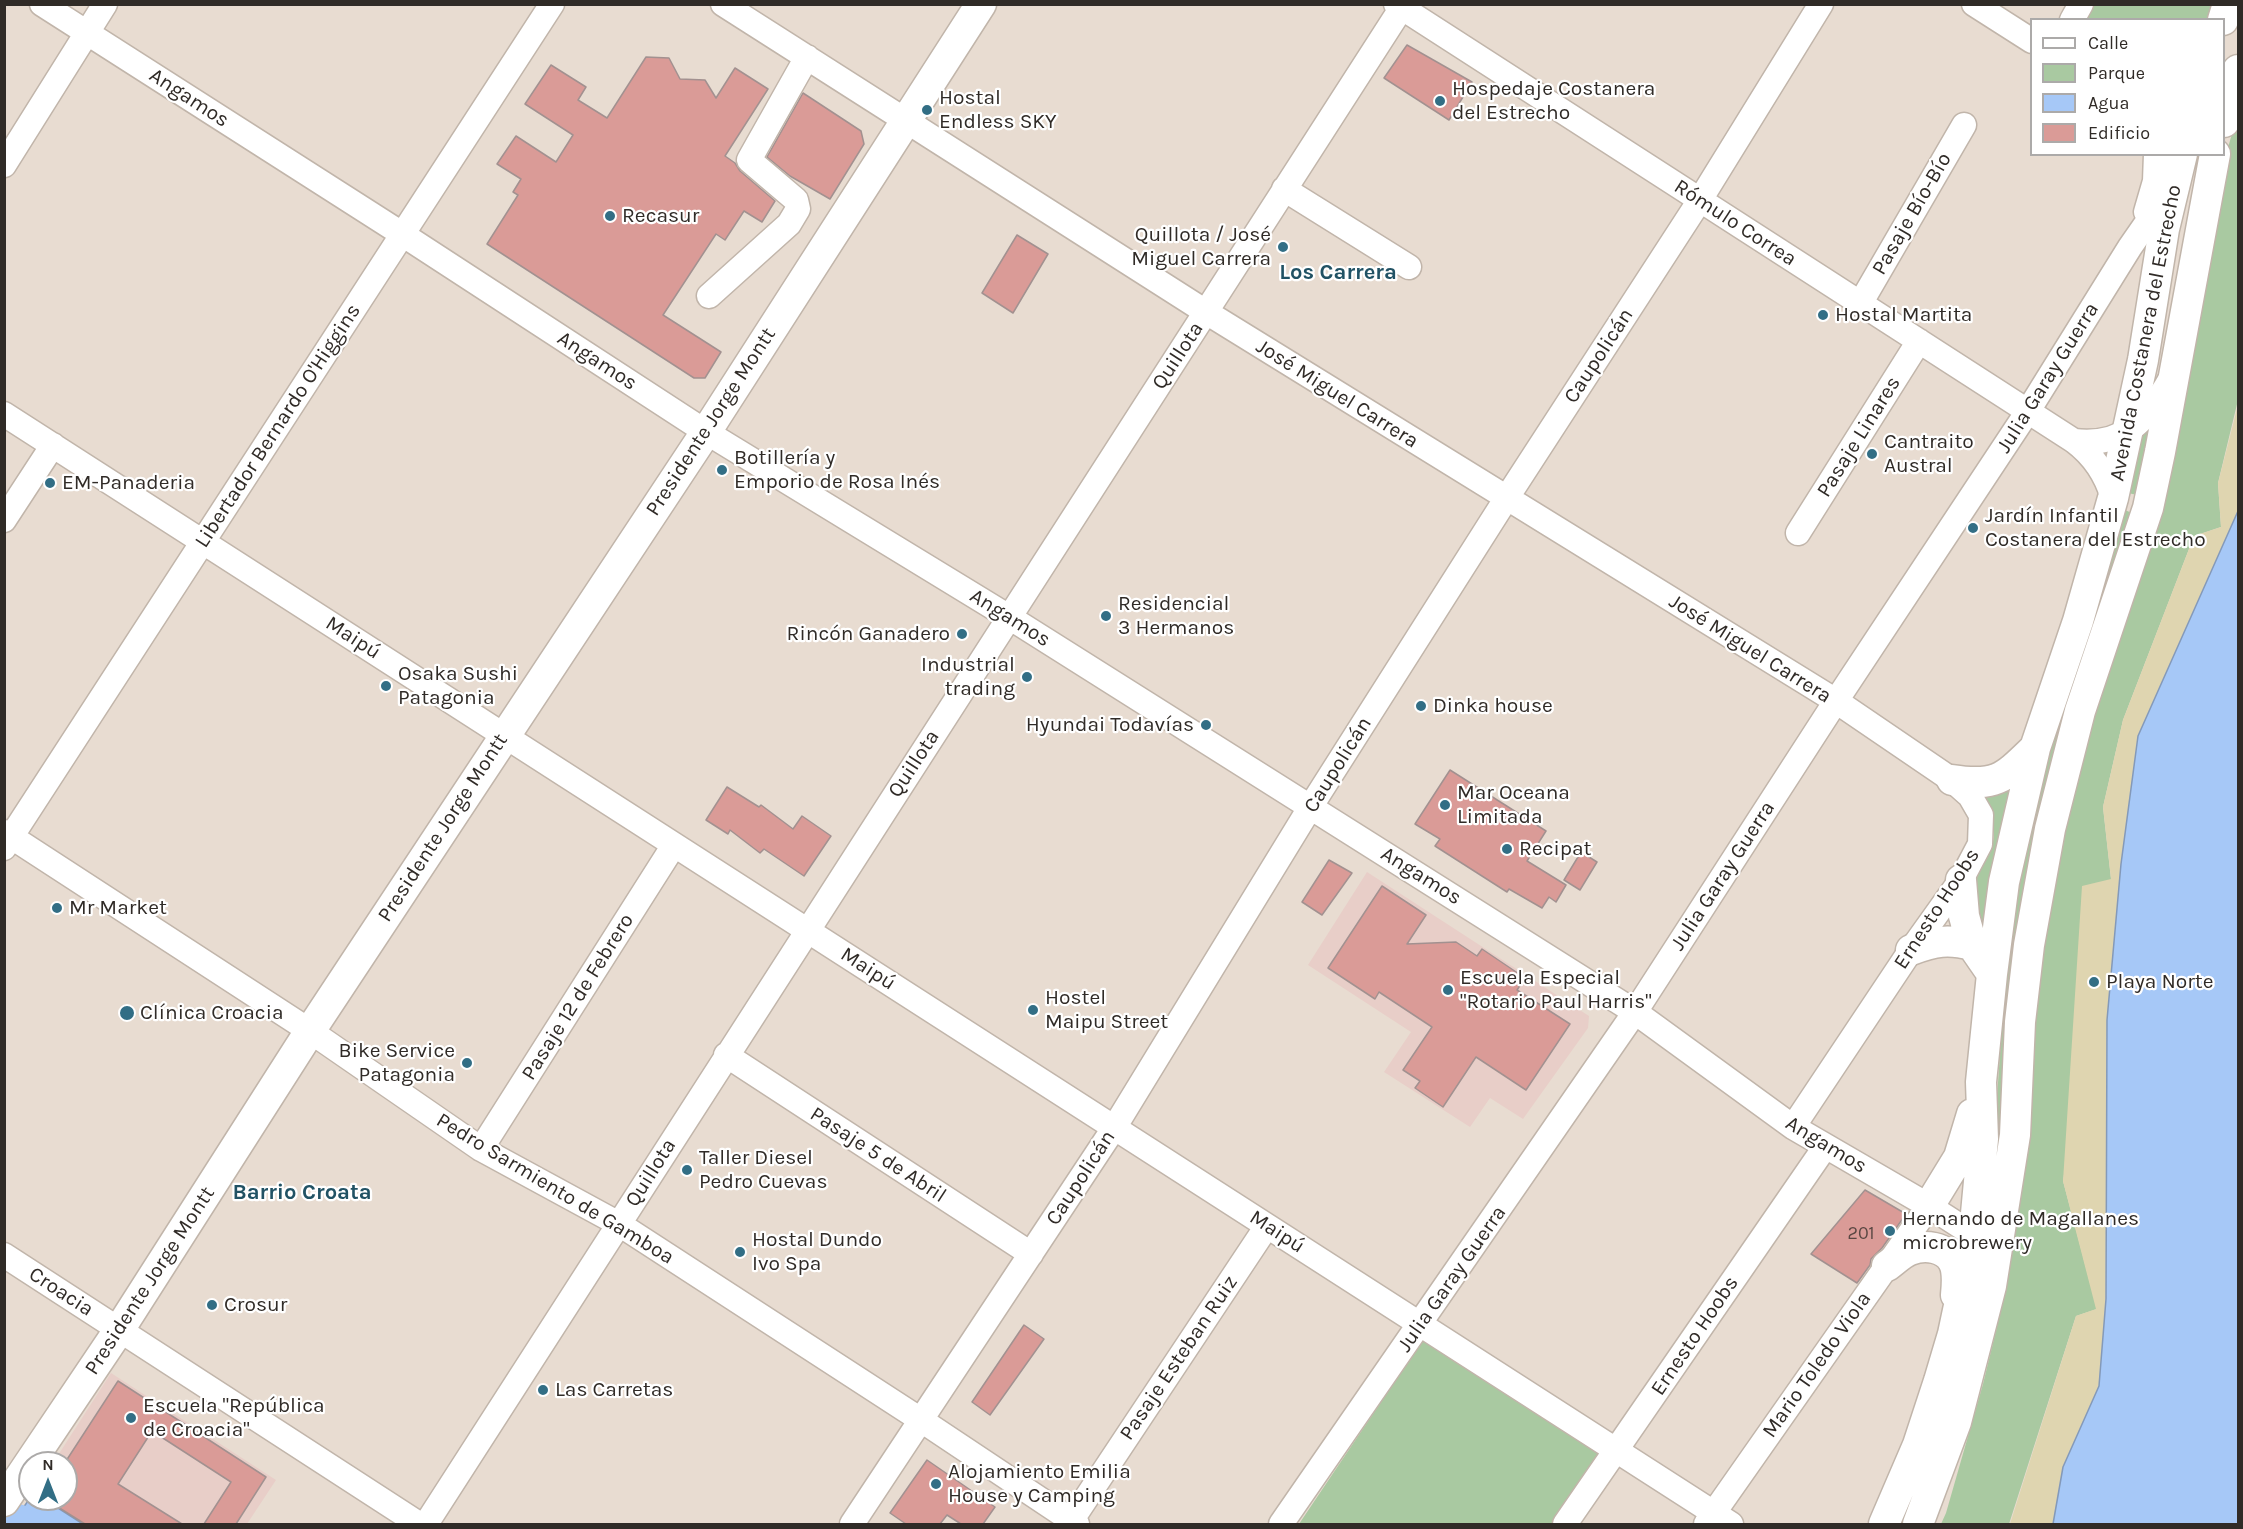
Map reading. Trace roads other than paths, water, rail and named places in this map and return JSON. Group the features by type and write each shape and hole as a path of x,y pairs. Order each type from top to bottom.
{"main road":[{"name":"Presidente Jorge Montt","path":"10,1492 119,1330 310,1031 706,432 981,4"},
{"path":"2225,115 2238,70"},
{"name":"Avenida Costanera del Estrecho","path":"1918,1524 1956,1422 1991,1286 2015,1135 2020,1022 2029,945 2050,829 2080,711 2148,508 2177,366 2215,156"},
{"name":"Avenida Costanera del Estrecho","path":"1884,1524 1918,1445 1953,1334 1974,1235 1983,1139 1981,1082 2004,882 2035,748 2078,621 2113,498 2129,431 2156,274 2178,169"},
{"path":"1952,780 1974,784 1989,782 2005,776 2035,748"},
{"path":"1961,880 1964,916 1972,945 1992,974"},
{"path":"1911,950 1927,944 1951,940 1972,945"},
{"path":"1929,1206 1959,1157 1981,1082"},
{"path":"1974,1235 1991,1286"},
{"path":"1887,1266 1909,1250 1924,1246 1934,1248 1954,1262 1957,1281 1953,1334"}],"street":[{"name":"Angamos","path":"42,4 706,432 1009,617 1635,1012 1793,1127 1929,1206 1974,1235"},
{"path":"4,165 105,4"},
{"name":"Libertador Bernardo O'Higgins","path":"7,839 203,542 552,4"},
{"name":"José Miguel Carrera","path":"723,4 1206,312 1836,701 1952,780"},
{"name":"Caupolicán","path":"852,1524 1114,1128 1311,806 1700,200 1821,4"},
{"path":"1974,4 2030,40"},
{"path":"2073,18 2081,4"},
{"name":"Rómulo Correa","path":"1400,6 2074,441 2090,454 2100,467 2113,498"},
{"name":"Quillota","path":"426,1524 1206,312 1400,6"},
{"path":"709,296 789,224 798,209 796,200 749,160 807,57"},
{"name":"Pasaje Bío-Bío","path":"1860,304 1964,125"},
{"name":"Julia Garay Guerra","path":"2130,247 2146,213 2153,191 2156,156"},
{"name":"Julia Garay Guerra","path":"1281,1524 1635,1012 1836,701 2028,411 2178,169"},
{"path":"1284,189 1409,267"},
{"name":"Pasaje Linares","path":"1798,533 1919,341"},
{"path":"2074,441 2106,440 2129,431 2154,406 2177,366"},
{"name":"Maipú","path":"4,414 1420,1324 1616,1451 1717,1521"},
{"path":"4,520 52,445"},
{"name":"Ernesto Hoobs","path":"1793,1127 1911,950 1961,880 1980,844 1981,816 1970,796 1952,780"},
{"name":"Pedro Sarmiento de Gamboa","path":"7,839 310,1031 482,1149 619,1224 921,1420 1074,1523"},
{"name":"Pasaje 12 de Febrero","path":"482,1149 674,845"},
{"name":"Pasaje 5 de Abril","path":"726,1055 1031,1254"},
{"name":"Ernesto Hoobs","path":"1564,1524 1825,1147"},
{"name":"Mario Toledo Viola","path":"1717,1521 1929,1206"},
{"name":"Pasaje Esteban Ruiz","path":"1074,1523 1267,1226"},
{"name":"Croacia","path":"4,1255 419,1524"}],"water":[{"path":"2238,511 2238,1524 2053,1524 2063,1467 2099,1386 2106,1299 2107,1020 2121,864 2138,736"},
{"path":"21,1511 63,1511 83,1524 12,1524"}],"waterway":[{"path":"4,1518 23,1524"}],"place":[{"name":"Hospedaje Costanera del Estrecho","path":"1440,101"},
{"name":"Hostal Endless SKY","path":"927,110"},
{"name":"Recasur","path":"610,216"},
{"name":"Quillota / José Miguel Carrera","path":"1283,247"},
{"name":"Hostal Martita","path":"1823,315"},
{"name":"Cantraito Austral","path":"1872,454"},
{"name":"Botillería y Emporio de Rosa Inés","path":"722,470"},
{"name":"EM-Panaderia","path":"50,483"},
{"name":"Jardín Infantil Costanera del Estrecho","path":"1973,528"},
{"name":"Residencial 3 Hermanos","path":"1106,616"},
{"name":"Rincón Ganadero","path":"962,634"},
{"name":"Industrial trading","path":"1027,677"},
{"name":"Osaka Sushi Patagonia","path":"386,686"},
{"name":"Dinka house","path":"1421,706"},
{"name":"Hyundai Todavías","path":"1206,725"},
{"name":"Mar Oceana Limitada","path":"1445,805"},
{"name":"Recipat","path":"1507,849"},
{"name":"Mr Market","path":"57,908"},
{"name":"Playa Norte","path":"2094,982"},
{"name":"Escuela Especial \"Rotario Paul Harris\"","path":"1448,990"},
{"name":"Hostel Maipu Street","path":"1033,1010"},
{"name":"Clínica Croacia","path":"127,1013"},
{"name":"Bike Service Patagonia","path":"467,1063"},
{"name":"Taller Diesel Pedro Cuevas","path":"687,1170"},
{"name":"Hernando de Magallanes microbrewery","path":"1890,1231"},
{"name":"Hostal Dundo Ivo Spa","path":"740,1252"},
{"name":"Crosur","path":"212,1305"},
{"name":"Las Carretas","path":"543,1390"},
{"name":"Escuela \"República de Croacia\"","path":"131,1418"},
{"name":"Alojamiento Emilia House y Camping","path":"936,1484"}],"district":[{"name":"Los Carrera","path":"1338,273"},
{"name":"Barrio Croata","path":"302,1193"}]}
